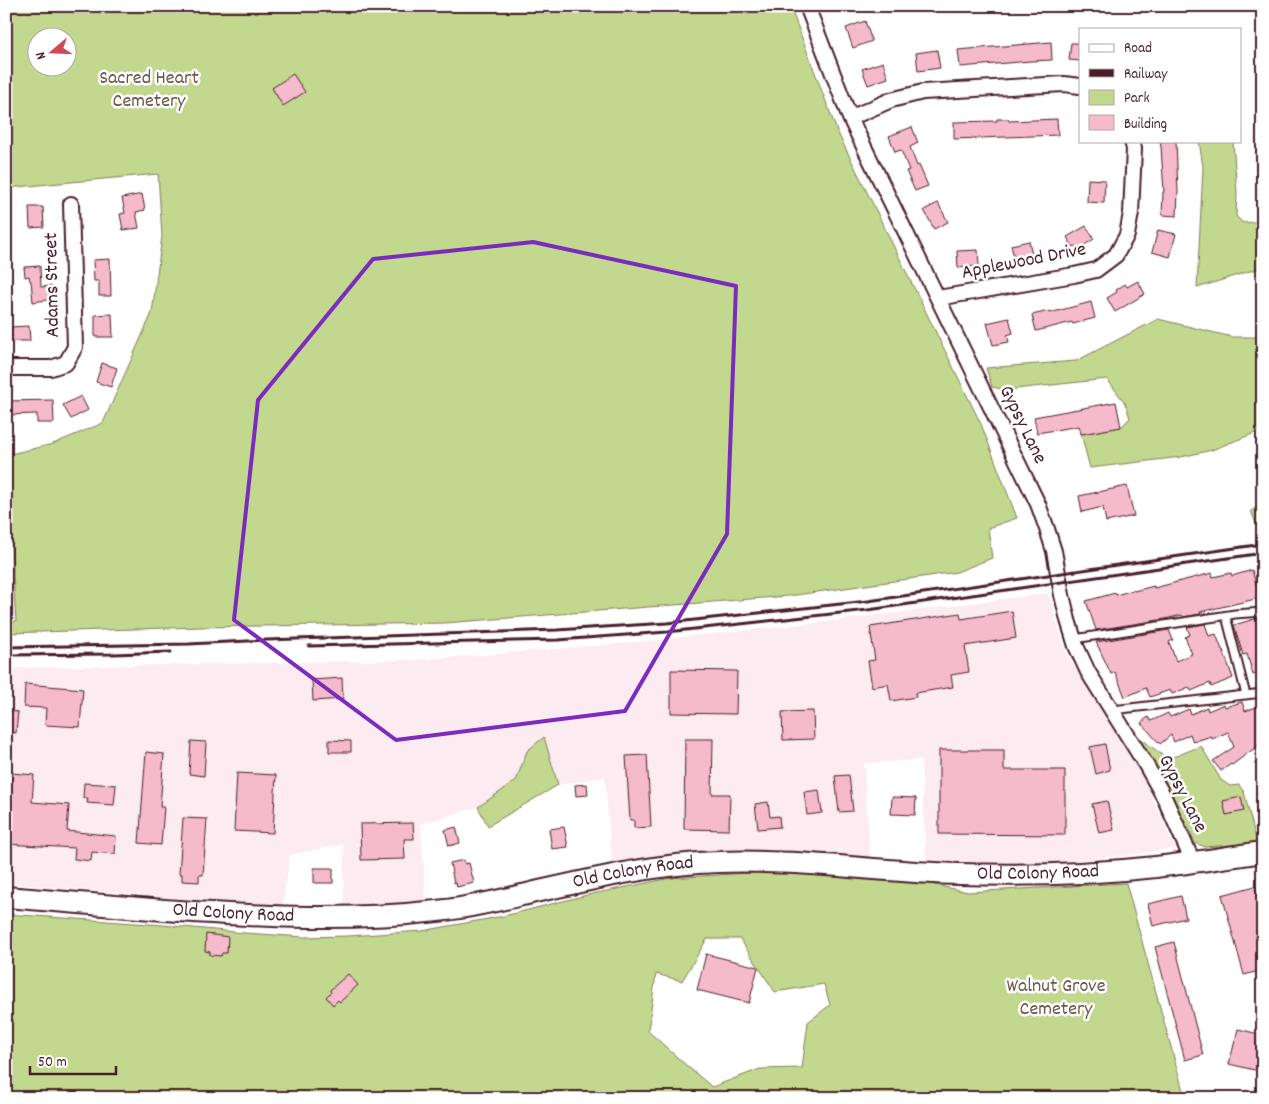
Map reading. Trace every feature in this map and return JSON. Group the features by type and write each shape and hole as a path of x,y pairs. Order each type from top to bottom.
{"main road":[{"name":"Old Colony Road","path":"6,897 256,917 346,917 440,911 481,904 596,878 680,864 757,862 918,872 1004,875 1152,867 1263,852"}],"street":[{"name":"Gypsy Lane","path":"807,6 850,118 1038,504 1054,551 1062,595 1074,639 1088,672 1164,797 1193,862"},
{"path":"850,118 891,100 923,92 1064,84 1079,86"},
{"name":"Applewood Drive","path":"938,298 1096,270 1116,255 1127,235 1131,213 1134,149 1132,142"},
{"name":"Adams Street","path":"6,368 51,368 66,363 74,347 71,204"}],"lane":[{"path":"1074,639 1263,612"},
{"path":"1226,616 1246,695"},
{"path":"1112,710 1263,693"}],"highlighted area":[{"path":"533,242 736,286 727,534 625,711 396,740 234,620 258,400 373,259"}],"shaded area":[{"path":"6,513 9,514 16,622 6,624"},
{"path":"1048,593 1066,653 1141,773 1175,848 1138,854 1026,865 926,860 921,760 864,763 870,859 773,849 687,856 612,867 605,777 558,785 544,737 527,751 516,781 478,807 421,824 426,903 344,910 344,844 290,855 282,907 6,883 6,668 410,660 497,654 617,644 833,621"}],"green space":[{"name":"Sacred Heart Cemetery","path":"6,6 790,6 837,131 981,424 1017,518 988,528 992,558 957,572 789,596 445,623 201,627 6,633 6,624 16,621 9,515 6,513 6,455 53,444 103,423 152,313 162,236 158,174 6,188"},
{"path":"1199,142 1233,142 1237,193 1236,216 1243,223 1263,221 1263,267 1197,288 1203,167"},
{"path":"1158,319 1232,337 1263,337 1263,433 1260,431 1212,450 1181,457 1090,468 1081,434 1121,427 1130,418 1125,403 1107,379 1006,390 992,387 986,368 1076,361"},
{"path":"1263,503 1263,531 1259,531 1251,511"},
{"path":"1134,733 1166,758 1201,746 1221,780 1230,786 1239,785 1244,792 1257,843 1205,847 1195,843"},
{"path":"544,737 558,785 488,826 478,807 516,781 527,751"},
{"name":"Walnut Grove Cemetery","path":"765,872 916,881 968,892 1126,883 1185,1098 6,1098 6,914 304,937 348,936 422,931 504,916 587,895 671,878","holes":["707,939 740,939 775,992 824,984 830,1005 808,1022 802,1068 760,1069 712,1087 648,1031 656,974 682,981"]}],"building":[{"path":"865,21 872,41 853,48 846,28"},
{"path":"1051,42 1052,60 960,67 958,50"},
{"path":"1071,43 1079,43 1079,61 1069,60"},
{"path":"937,50 940,68 918,71 916,53"},
{"path":"883,62 888,78 868,85 862,69"},
{"path":"293,74 305,92 283,106 272,88"},
{"path":"997,119 1008,119 1009,121 1057,119 1058,135 954,139 954,122 997,121"},
{"path":"912,127 918,143 910,147 917,166 919,165 928,186 915,191 906,171 909,170 901,150 895,152 889,136"},
{"path":"1160,142 1176,142 1177,216 1162,215 1164,192"},
{"path":"1088,179 1105,180 1104,203 1087,202"},
{"path":"142,194 145,210 136,212 139,228 123,230 120,214 125,213 122,198"},
{"path":"938,203 948,222 934,229 924,210"},
{"path":"29,207 43,207 44,227 30,228"},
{"path":"1086,226 1094,239 1078,249 1076,246 1073,247 1067,237"},
{"path":"1158,230 1176,234 1170,257 1152,252"},
{"path":"1029,241 1033,258 1015,262 1011,245"},
{"path":"978,250 979,266 958,268 957,251"},
{"path":"110,259 111,296 99,296 99,281 94,281 93,260"},
{"path":"40,266 41,287 51,286 53,299 33,302 31,281 29,276 25,277 24,267"},
{"path":"1138,281 1145,294 1115,312 1107,298 1125,284 1127,287"},
{"path":"1091,302 1095,318 1036,331 1032,315 1049,311 1050,313"},
{"path":"112,314 113,337 95,337 95,315"},
{"path":"1009,318 1013,333 1007,335 1009,342 993,345 987,323"},
{"path":"29,326 30,341 11,341 10,327"},
{"path":"102,363 117,368 111,387 96,382"},
{"path":"81,396 88,410 71,419 63,405"},
{"path":"53,400 54,423 37,423 37,414 6,415 6,401"},
{"path":"1116,402 1121,427 1081,434 1079,426 1037,433 1034,417"},
{"path":"1127,486 1134,516 1106,522 1103,507 1082,512 1079,496"},
{"path":"1252,570 1260,598 1200,612 1201,614 1183,617 1182,615 1096,630 1086,601 1115,593 1116,595 1154,586 1154,588 1212,573 1213,577 1231,573 1232,576"},
{"path":"1012,611 1016,638 965,646 969,672 951,675 953,687 915,693 916,697 891,701 888,684 872,687 868,661 875,660 870,627 960,613 961,619"},
{"path":"1258,618 1263,637 1263,652 1259,653 1263,671 1253,675 1247,654 1243,655 1234,625"},
{"path":"1205,624 1209,636 1216,634 1233,678 1211,687 1210,683 1191,691 1189,687 1172,694 1170,690 1150,697 1146,688 1125,697 1115,672 1111,674 1096,642 1169,630 1173,640 1169,642 1176,661 1192,654 1185,637 1190,635 1187,627"},
{"path":"671,670 737,671 736,714 671,713"},
{"path":"342,678 343,699 313,701 312,680"},
{"path":"25,684 83,689 80,727 45,725 46,708 24,707"},
{"path":"1242,702 1245,711 1263,705 1263,742 1221,771 1213,761 1234,747 1228,732 1212,739 1211,736 1193,742 1190,734 1174,742 1171,735 1160,744 1141,723 1148,717 1151,721 1168,713 1170,717 1189,709 1191,714 1207,707 1208,711 1224,704 1225,707"},
{"path":"7,711 18,712 16,733 6,732"},
{"path":"813,711 814,739 783,740 782,712"},
{"path":"685,739 713,739 712,794 730,794 729,830 684,829"},
{"path":"329,740 351,741 351,752 329,752"},
{"path":"191,741 206,742 204,776 189,774"},
{"path":"1105,744 1110,770 1096,774 1090,747"},
{"path":"939,750 1004,750 1004,770 1065,770 1065,835 939,834"},
{"path":"146,752 164,754 160,807 164,807 161,845 139,843"},
{"path":"647,755 651,827 634,828 634,820 630,820 626,756"},
{"path":"12,773 34,775 32,802 69,805 67,831 116,836 115,854 92,852 91,861 74,859 75,848 6,844"},
{"path":"237,773 276,775 273,833 234,831"},
{"path":"849,775 853,811 839,812 835,776"},
{"path":"84,783 116,785 114,805 87,803 88,798 83,798"},
{"path":"587,784 588,795 576,796 575,785"},
{"path":"819,790 822,813 807,815 804,792"},
{"path":"892,797 916,798 915,815 891,814"},
{"path":"1241,797 1244,811 1226,815 1223,801"},
{"path":"1107,801 1114,830 1099,833 1092,804"},
{"path":"768,802 770,817 779,816 780,827 758,829 755,804"},
{"path":"183,818 207,819 203,875 199,875 199,882 182,881 182,874 179,874"},
{"path":"413,823 414,839 404,839 405,859 361,860 360,824"},
{"path":"456,827 460,843 449,846 445,830"},
{"path":"564,827 568,847 552,849 549,829"},
{"path":"464,860 465,864 469,863 474,883 457,887 456,882 454,883 450,863"},
{"path":"314,868 333,868 333,883 314,883"},
{"path":"1255,886 1263,914 1263,970 1244,975 1222,895"},
{"path":"1181,896 1186,918 1153,926 1148,904"},
{"path":"206,934 228,937 227,953 222,953 221,956 210,955 210,952 205,951"},
{"path":"1174,942 1203,1055 1185,1060 1155,947"},
{"path":"706,954 758,967 749,1003 697,990"},
{"path":"348,974 358,985 340,1002 338,1000 333,1005 326,997 331,992 330,990"},
{"path":"1238,1029 1263,1035 1263,1072 1229,1064"}],"railway":[{"path":"6,647 189,644 557,630 667,623 868,601 1263,544"},
{"path":"309,646 558,640 667,632 868,610 1263,553"},
{"path":"6,655 171,652"}]}
